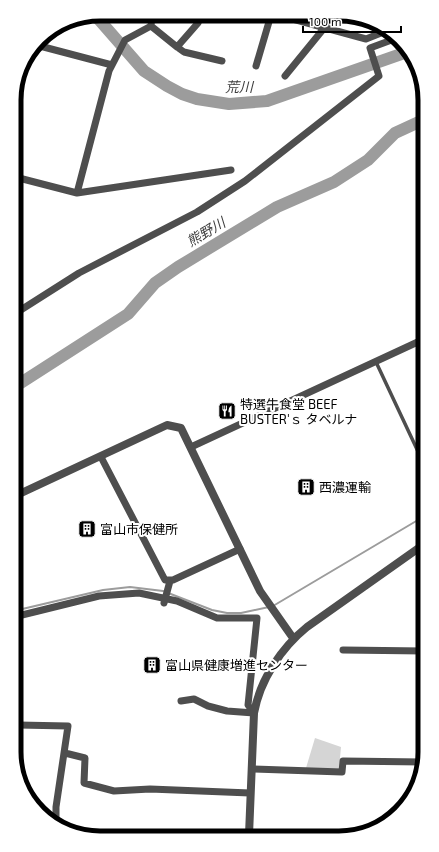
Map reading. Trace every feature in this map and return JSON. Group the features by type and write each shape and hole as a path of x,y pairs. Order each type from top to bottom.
{"street":[{"path":"151,21 151,26"},
{"path":"177,47 199,21"},
{"path":"256,66 269,21"},
{"path":"302,21 366,39 381,33"},
{"path":"285,76 325,27 326,21"},
{"path":"77,193 115,57 125,40 151,26"},
{"path":"151,26 184,52 222,61"},
{"path":"21,310 79,273 198,212 245,181 379,76 370,48 390,40"},
{"path":"42,47 112,65"},
{"path":"21,179 77,193 231,170"},
{"path":"191,447 418,342"},
{"path":"21,493 167,425 181,428 260,591 293,638"},
{"path":"101,457 165,580 170,581 240,549"},
{"path":"248,831 254,713 258,698 272,668 293,638 418,549"},
{"path":"165,601 170,581"},
{"path":"21,615 100,596 120,593 139,593 217,618 257,618 248,705 254,713"},
{"path":"343,650 418,651"},
{"path":"181,701 194,699 208,706 227,712 254,713"},
{"path":"21,725 68,726 56,807 56,817"},
{"path":"65,753 85,758 84,783 114,791 150,789 250,793"},
{"path":"252,769 342,772 343,761 417,762"}],"lane":[{"path":"375,361 418,452"}],"shaded area":[{"path":"315,738 341,747 339,769 306,768"}],"waterway":[{"name":"荒川","path":"100,21 144,71 167,86 182,94 197,99 229,104 267,101 403,53"},
{"name":"熊野川","path":"21,383 128,314 155,283 178,267 277,207 334,182 368,160 395,133 418,122"},
{"path":"273,606 418,520"},
{"path":"21,609 103,590 130,587 163,591 212,610 227,613 241,613 269,607"}],"place":[{"name":"特選牛食堂 BEEF BUSTER'ｓ タベルナ","path":"227,411"},
{"name":"西濃運輸","path":"306,487"},
{"name":"富山市保健所","path":"87,529"},
{"name":"富山県健康増進センター","path":"152,665"}]}
